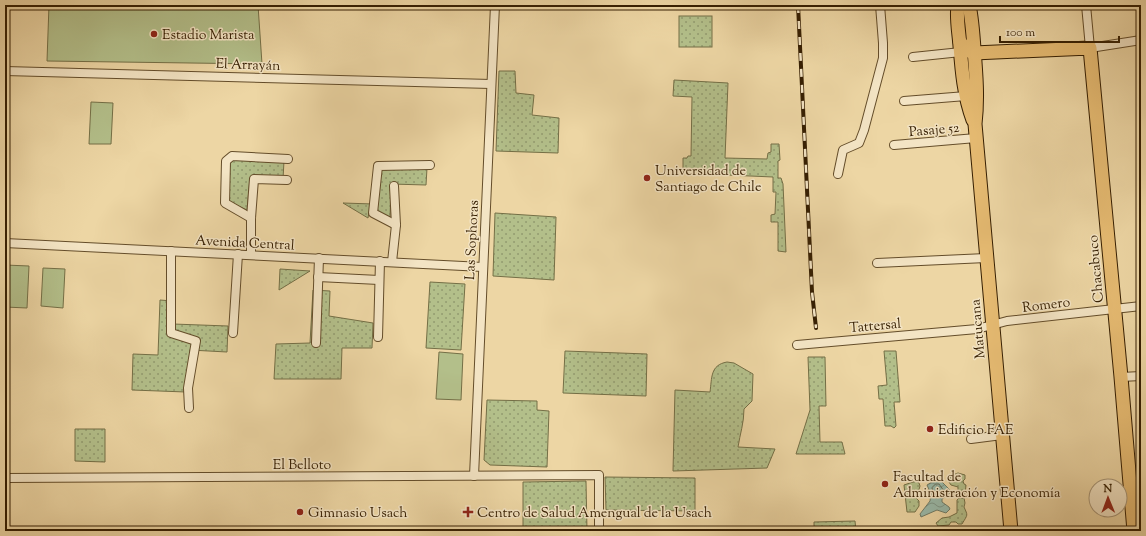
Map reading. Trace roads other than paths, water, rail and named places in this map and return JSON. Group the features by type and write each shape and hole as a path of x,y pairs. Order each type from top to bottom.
{"main road":[{"name":"Matucana","path":"958,5 960,47 966,96 974,124 976,138 1011,531"},
{"name":"Matucana","path":"968,5 972,21 977,91 974,124"},
{"path":"960,47 974,53 1090,48"},
{"name":"Chacabuco","path":"1090,48 1134,531"}],"street":[{"name":"Las Sophoras","path":"474,476 495,5"},
{"path":"838,174 844,150 859,143 864,130 882,58 883,43 880,5"},
{"name":"Chacabuco","path":"1086,5 1090,48"},
{"path":"1090,48 1141,40"},
{"path":"912,57 960,47"},
{"name":"El Arrayán","path":"5,71 491,84"},
{"path":"904,101 966,96"},
{"name":"Pasaje 52","path":"894,146 976,138"},
{"path":"251,218 225,203 226,162 232,156 288,159"},
{"path":"396,225 373,213 378,166 430,165"},
{"path":"251,255 251,218 254,179 287,180"},
{"path":"392,262 396,225 394,186"},
{"name":"Avenida Central","path":"5,243 483,267"},
{"path":"171,251 171,333 196,341 188,388 189,408"},
{"path":"233,333 238,254"},
{"path":"316,343 319,258"},
{"path":"877,263 986,258"},
{"path":"378,337 380,262"},
{"path":"318,277 379,280"},
{"name":"Romero","path":"955,332 976,329 1007,321 1141,306"},
{"name":"Tattersal","path":"797,345 955,332"},
{"path":"1121,377 1141,376"},
{"path":"971,438 1002,435"},
{"name":"El Belloto","path":"5,478 599,475 599,531"}],"water":[{"path":"939,479 950,490 950,493 942,499 942,502 950,509 946,513 937,510 921,517 920,514 930,501 931,494 927,485"}],"railway":[{"path":"798,5 812,292 816,328"}],"place":[{"name":"Estadio Marista","path":"154,34"},
{"name":"Universidad de Santiago de Chile","path":"647,178"},
{"name":"Edificio FAE","path":"930,429"},
{"name":"Facultad de Administración y Economía","path":"885,484"},
{"name":"Gimnasio Usach","path":"300,512"},
{"name":"Centro de Salud Amengual de la Usach","path":"468,512"}]}
